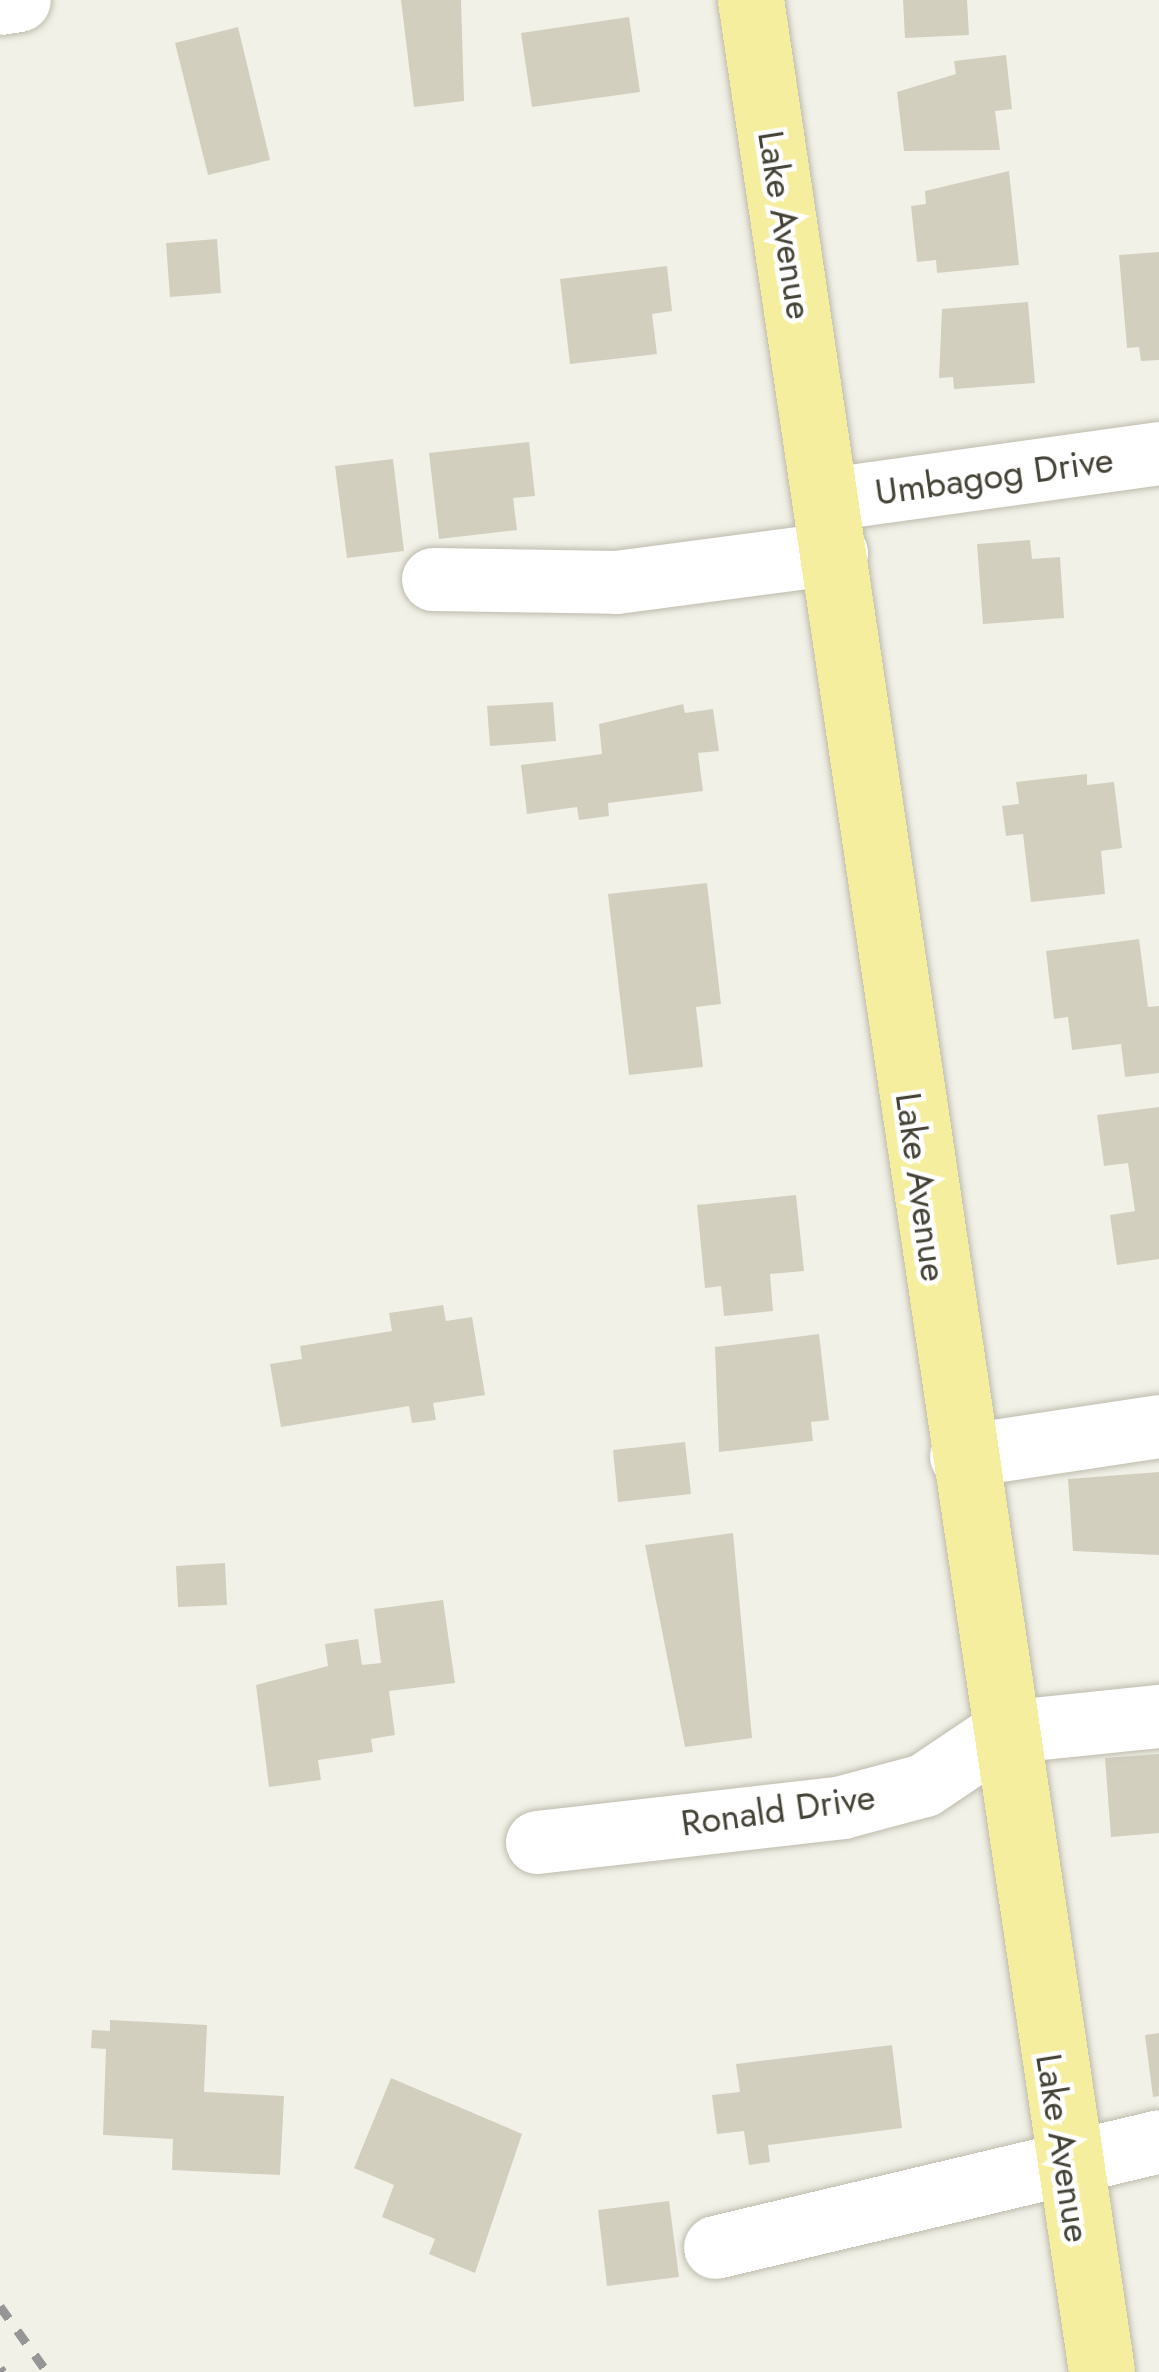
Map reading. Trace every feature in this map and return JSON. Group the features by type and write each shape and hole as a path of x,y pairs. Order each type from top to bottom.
{"main road":[{"name":"Lake Avenue","path":"751,0 832,526 1063,2158 1102,2372"}],"street":[{"path":"0,3 19,0"},
{"name":"Umbagog Drive","path":"433,579 616,582 832,526 1159,453"},
{"path":"961,1456 1159,1426"},
{"path":"1004,1732 1159,1715"},
{"name":"Ronald Drive","path":"537,1842 842,1807 924,1785 1004,1732"},
{"path":"715,2247 1063,2158 1159,2141"}],"building":[{"path":"401,0 461,0 464,101 414,107"},
{"path":"903,0 967,0 969,35 905,38"},
{"path":"629,17 640,92 532,107 521,33"},
{"path":"238,27 270,160 208,175 175,43"},
{"path":"1006,55 1012,109 995,111 1000,150 904,151 897,92 956,74 954,61"},
{"path":"1009,171 1019,265 937,273 936,260 917,262 911,206 926,204 925,191"},
{"path":"217,239 221,293 170,297 166,243"},
{"path":"1159,252 1159,360 1141,361 1139,347 1127,348 1119,255"},
{"path":"667,266 672,311 652,314 657,354 570,364 560,279"},
{"path":"1028,302 1035,383 954,389 953,377 939,378 942,309"},
{"path":"529,442 535,496 513,498 517,530 439,539 429,453"},
{"path":"393,459 404,551 347,558 335,466"},
{"path":"1030,540 1032,559 1060,557 1064,618 983,624 977,544"},
{"path":"553,702 556,741 490,746 487,706"},
{"path":"683,704 685,713 713,709 719,751 698,753 703,791 608,803 609,816 579,820 577,807 527,814 521,765 602,754 599,724"},
{"path":"1087,774 1087,785 1114,782 1122,848 1101,851 1105,894 1031,902 1023,834 1006,836 1002,806 1019,804 1016,782"},
{"path":"707,883 721,1004 696,1007 703,1067 629,1075 608,894"},
{"path":"1139,939 1148,1007 1159,1006 1159,1073 1125,1077 1121,1044 1072,1050 1068,1017 1054,1019 1046,951"},
{"path":"1159,1107 1159,1259 1117,1265 1110,1215 1135,1211 1128,1163 1104,1166 1097,1115"},
{"path":"796,1195 804,1271 770,1274 773,1311 724,1316 721,1286 705,1288 697,1205"},
{"path":"443,1305 446,1321 472,1317 485,1395 433,1403 436,1420 412,1423 409,1406 281,1427 270,1364 302,1359 300,1346 392,1331 389,1313"},
{"path":"819,1334 829,1420 811,1422 813,1441 719,1452 715,1347"},
{"path":"685,1442 691,1494 618,1502 613,1450"},
{"path":"1159,1472 1159,1555 1073,1551 1068,1479"},
{"path":"733,1533 752,1738 685,1747 645,1545"},
{"path":"225,1563 227,1605 178,1607 176,1566"},
{"path":"443,1600 455,1683 389,1691 395,1735 371,1739 373,1752 318,1760 321,1780 269,1787 256,1685 328,1666 325,1644 358,1639 362,1665 381,1663 374,1609"},
{"path":"1159,1754 1159,1833 1111,1837 1105,1758"},
{"path":"110,2020 207,2025 204,2092 284,2096 280,2175 172,2170 173,2139 103,2135 106,2049 91,2048 92,2030 110,2031"},
{"path":"1159,2033 1159,2096 1153,2097 1145,2035"},
{"path":"892,2045 902,2128 768,2145 770,2162 749,2165 744,2131 717,2134 712,2095 740,2092 736,2064"},
{"path":"391,2078 522,2134 475,2273 429,2254 435,2239 382,2217 394,2185 354,2168"},
{"path":"669,2201 679,2277 607,2286 598,2210"}],"railway":[{"path":"0,2306 47,2372"},
{"path":"0,2368 3,2372"}]}
